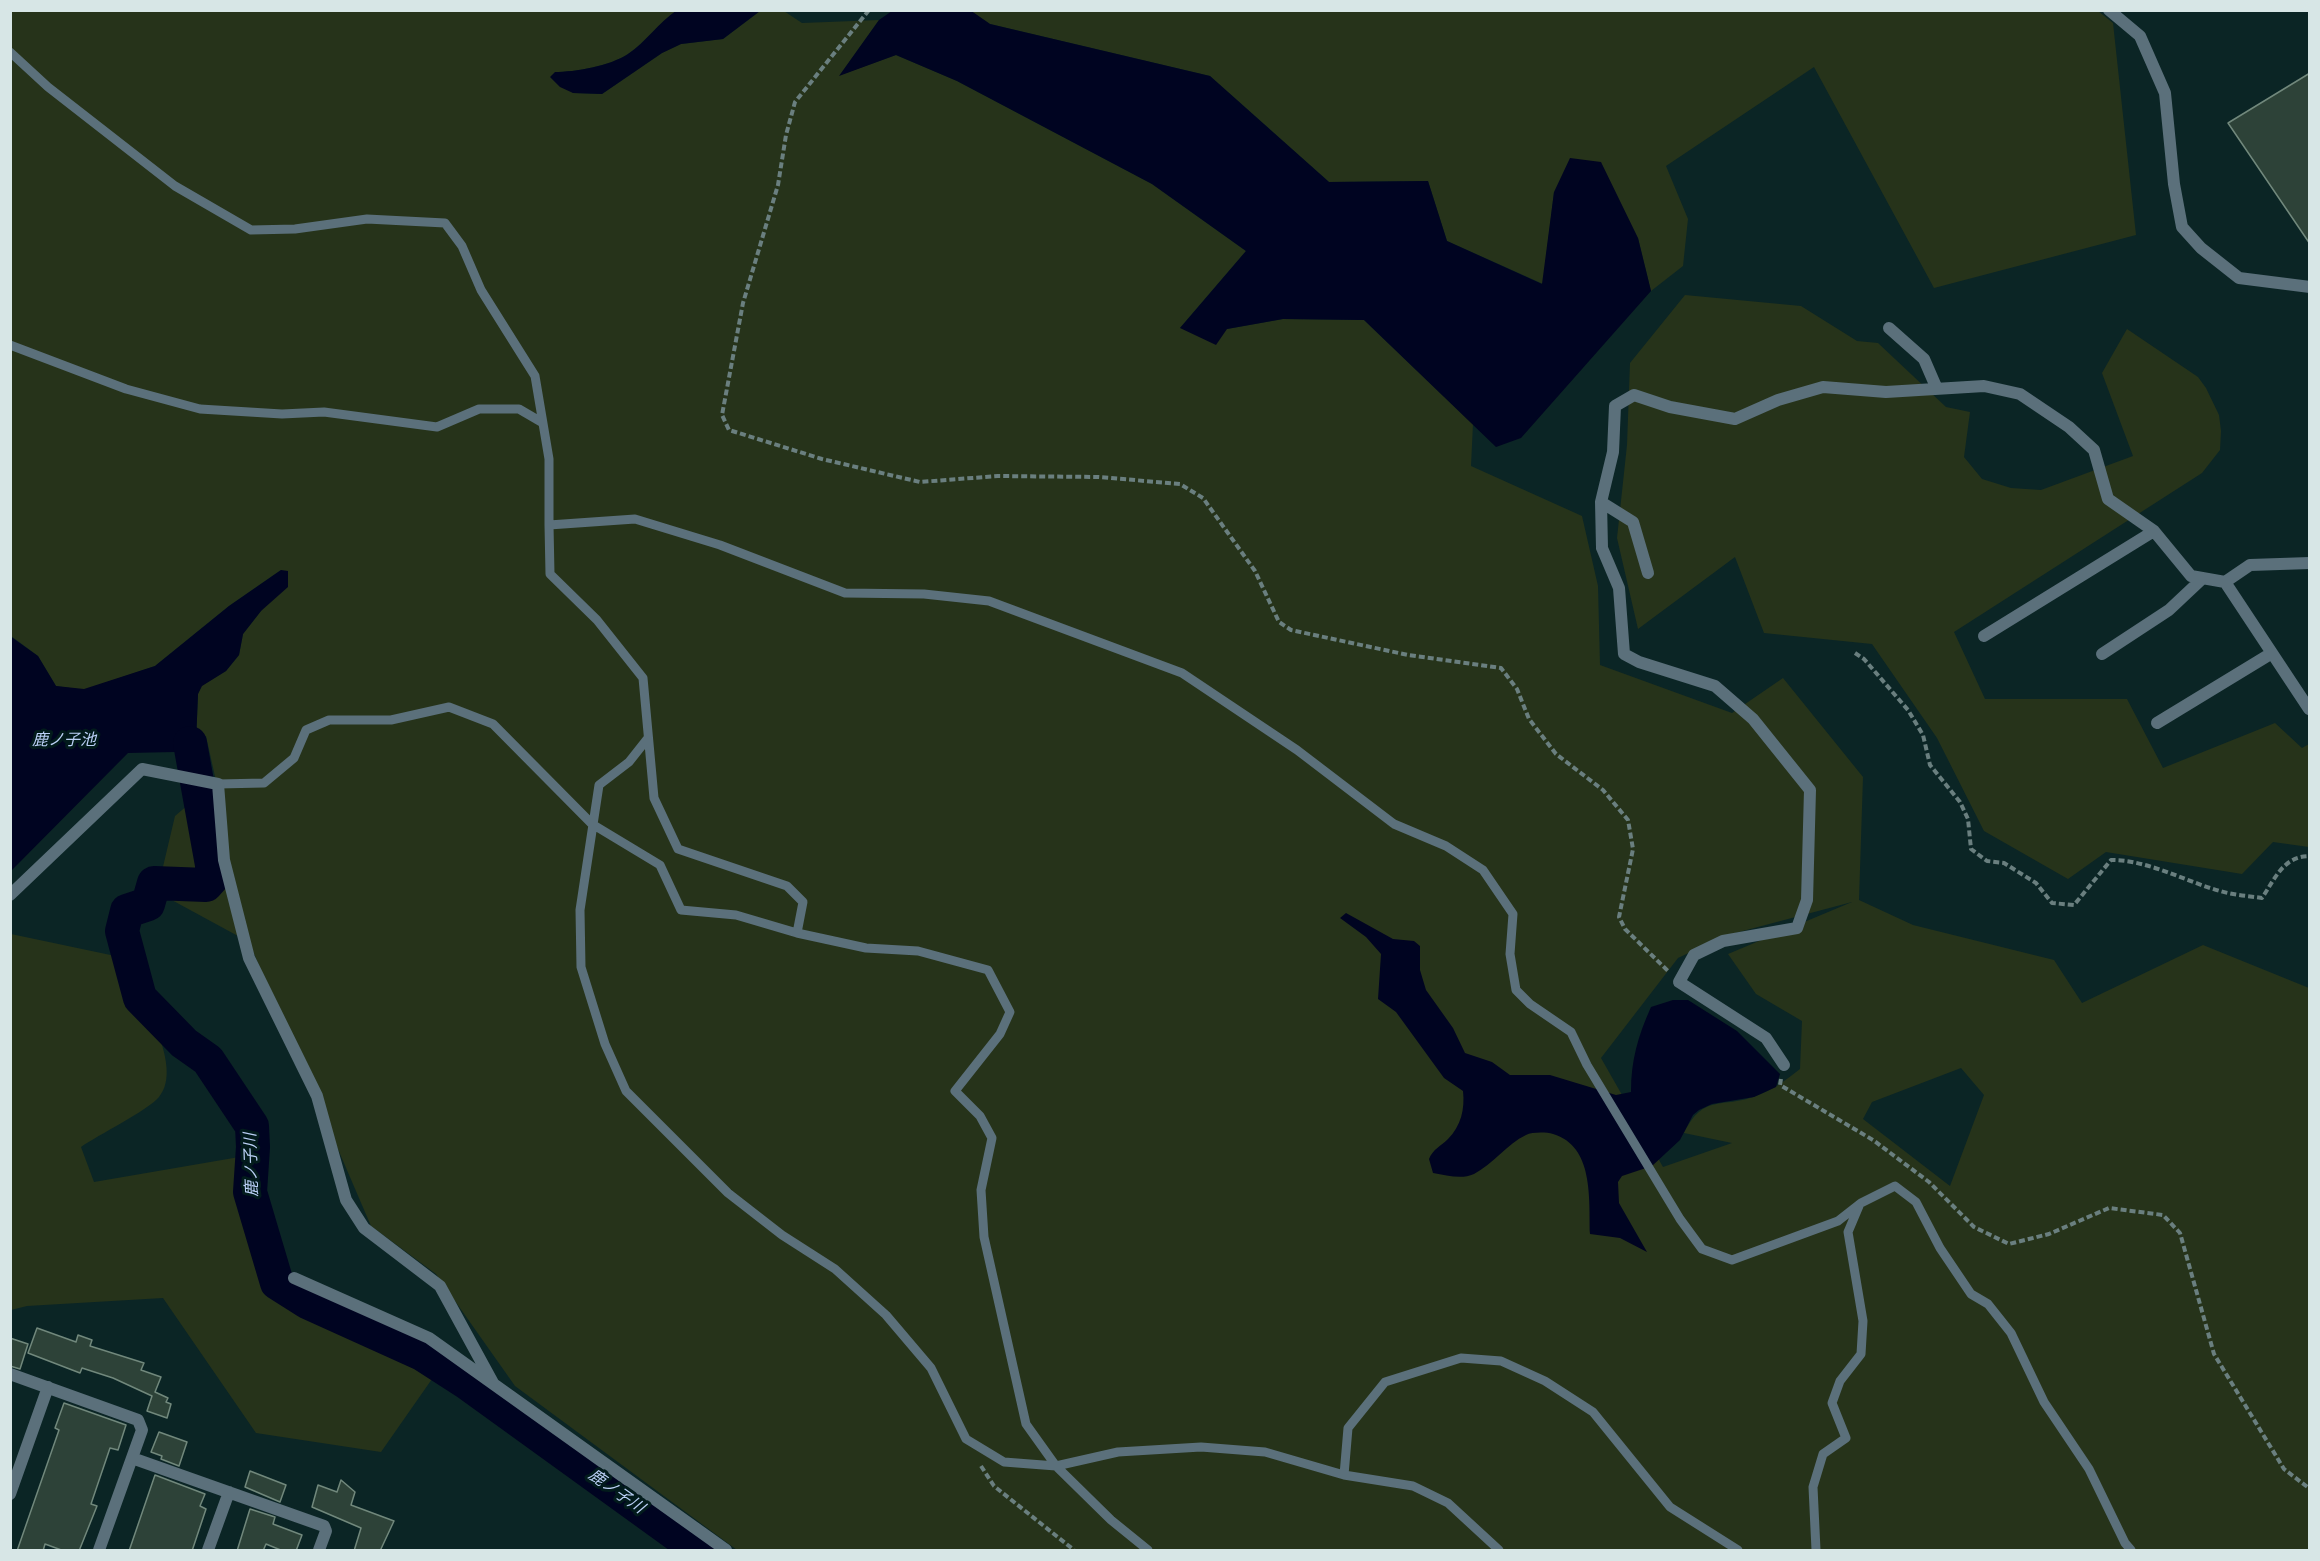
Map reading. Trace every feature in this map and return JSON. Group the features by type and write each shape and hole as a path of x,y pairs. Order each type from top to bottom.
{"street":[{"path":"2109,10 2140,36 2165,93 2174,184 2182,227 2201,248 2239,278 2310,287"},
{"path":"1889,328 1924,359 1936,389"},
{"path":"1784,1065 1766,1038 1679,982 1694,955 1724,941 1797,928 1807,900 1810,790 1753,719 1715,686 1639,662 1624,654 1619,588 1602,548 1601,502 1613,452 1615,406 1634,395 1670,407 1735,419 1778,400 1823,387 1886,392 1984,386 2020,394 2069,427 2094,450 2108,500 2154,531 2191,576 2225,582 2250,565 2310,564"},
{"path":"1601,502 1633,522 1648,573"},
{"path":"1984,636 2154,531"},
{"path":"2102,654 2169,610 2203,578"},
{"path":"2225,582 2309,709"},
{"path":"2157,723 2272,653"},
{"path":"10,896 142,769 218,784 224,860 249,958 317,1096 346,1200 364,1228 440,1286 493,1383"},
{"path":"294,1278 429,1338 726,1551"},
{"path":"10,1374 138,1420 142,1430 99,1551"},
{"path":"10,1494 48,1387"},
{"path":"132,1458 324,1526 326,1531 319,1551"},
{"path":"208,1551 229,1492"}],"lane":[{"path":"10,52 48,87 175,186 251,230 295,229 367,219 445,223 462,246 481,290 535,376 549,459 550,574 597,620 643,678 654,798 678,849 787,886 803,902 797,933"},
{"path":"10,345 126,389 200,409 282,414 324,412 437,427 479,410 519,409 543,423"},
{"path":"549,525 635,519 720,545 845,592 924,594 989,601 1182,673 1297,750 1394,824 1446,846 1483,870 1513,914 1510,954 1516,990 1530,1005 1571,1032 1587,1065 1674,1208 1702,1249 1732,1260 1838,1221 1861,1203 1896,1186 1916,1202 1940,1248 1971,1294 1988,1304 2011,1333 2044,1402 2089,1469 2131,1551"},
{"path":"218,784 264,783 294,758 306,729 330,720 391,720 449,707 493,724 592,824 660,865 681,910 736,915 797,933 866,948 918,951 988,970 1010,1012 1000,1034 955,1092 981,1116 992,1138 981,1190 984,1237 1026,1424 1056,1466 1111,1520 1148,1551"},
{"path":"648,738 629,762 599,785 580,910 581,967 605,1044 626,1091 668,1136 728,1193 782,1235 835,1269 886,1315 931,1368 966,1439 1004,1462 1056,1466 1118,1452 1201,1447 1265,1452 1344,1475 1413,1486 1448,1503 1499,1551"},
{"path":"1816,1551 1814,1487 1823,1454 1846,1438 1832,1402 1840,1382 1861,1354 1863,1322 1848,1232 1861,1203"},
{"path":"1344,1475 1348,1428 1385,1382 1461,1358 1501,1361 1545,1381 1593,1412 1670,1507 1738,1551"}],"path":[{"path":"869,10 795,102 786,135 777,185 741,315 722,415 729,430 822,459 920,482 998,476 1076,476 1180,483 1203,498 1255,571 1279,622 1291,630 1408,655 1501,669 1516,688 1529,719 1556,754 1603,790 1628,820 1633,849 1619,917 1625,929 1679,982"},
{"path":"1855,653 1864,659 1908,710 1923,735 1930,765 1960,802 1968,819 1971,849 1987,861 2004,863 2036,883 2052,903 2074,905 2111,860 2124,860 2164,870 2221,891 2262,898 2280,868 2298,856 2310,856"},
{"path":"1784,1065 1780,1085 1874,1140 1929,1182 1974,1227 2009,1244 2049,1234 2109,1208 2163,1215 2180,1233 2214,1354 2284,1469 2310,1489"},
{"path":"966,1439 994,1486 1074,1551"}],"green space":[{"path":"10,11 677,11 621,58 592,68 555,72 573,93 602,94 662,53 681,44 723,39 760,11 784,11 802,23 879,20 840,75 896,55 957,81 1152,184 1246,251 1180,328 1227,329 1283,319 1364,320 1473,424 1471,466 1582,516 1598,586 1600,665 1732,713 1783,678 1863,777 1859,900 1913,925 2054,960 2082,1003 2203,945 2309,988 2309,1550 737,1550 515,1386 436,1274 371,1226 249,942 157,892 175,816 216,781 206,736 196,742 198,694 201,686 226,671 239,655 243,634 261,611 281,570 229,606 155,666 84,690 56,686 38,656 11,636","holes":["1852,902 1728,954 1756,994 1802,1021 1800,1069 1762,1094 1744,1100 1714,1104 1699,1112 1691,1120 1684,1133 1732,1143 1663,1167 1601,1058 1678,958 1724,936","1961,1068 1984,1095 1950,1186 1863,1119 1872,1102"]},
{"path":"970,11 2098,11 2113,23 2136,235 1934,288 1814,67 1666,166 1688,219 1683,266 1651,291 1638,238 1554,192 1543,284 1447,241 1428,181 1329,182 1210,76 990,24"},
{"path":"1685,295 1801,306 1857,341 1878,343 1946,407 1970,412 1964,457 1982,479 2011,488 2041,490 2133,456 2102,373 2127,329 2198,377 2219,415 2221,431 2220,450 2202,473 1954,632 1985,699 2127,699 2163,768 2275,723 2302,748 2309,744 2309,847 2273,842 2242,874 2106,852 2068,879 1984,831 1937,738 1872,644 1764,633 1735,557 1638,629 1617,538 1627,445 1630,363"},
{"path":"11,934 120,957 156,1027 163,1047 167,1066 166,1083 159,1097 144,1109 81,1147 94,1182 251,1155 286,1294 432,1379 381,1452 256,1433 163,1298 27,1306 11,1310"}],"water":[{"path":"677,10 760,11 723,39 681,44 662,53 602,94 573,93 560,87 550,77 555,72 592,68 621,58"},
{"path":"970,10 990,24 1210,76 1329,182 1428,181 1447,241 1542,284 1554,192 1570,158 1601,162 1638,238 1651,291 1521,438 1496,447 1364,320 1283,319 1227,329 1216,345 1180,328 1246,251 1152,184 957,81 896,55 839,76 879,20 892,11"},
{"name":"鹿ノ子池","path":"281,570 288,571 288,587 261,611 243,634 239,655 226,671 202,686 198,694 196,742 197,749 203,753 203,788 187,794 175,752 128,753 11,871 10,636 38,656 56,686 84,689 155,666 229,606"},
{"path":"1346,913 1393,939 1414,941 1420,946 1420,970 1426,990 1453,1028 1465,1053 1492,1062 1510,1075 1550,1075 1616,1095 1631,1092 1636,1048 1651,1007 1673,1000 1688,1000 1737,1031 1780,1074 1776,1087 1754,1097 1712,1104 1699,1110 1693,1115 1680,1140 1652,1166 1622,1176 1618,1182 1619,1203 1647,1252 1620,1238 1590,1234 1589,1190 1582,1162 1576,1150 1566,1140 1553,1134 1526,1135 1481,1170 1469,1176 1433,1173 1429,1159 1459,1123 1463,1111 1463,1091 1444,1078 1396,1012 1378,999 1381,954 1366,937 1340,918"}],"building":[{"path":"2310,73 2310,244 2228,123"},
{"path":"37,1328 76,1342 78,1335 92,1340 90,1346 144,1363 141,1370 161,1377 155,1392 168,1398 166,1402 171,1404 167,1418 147,1411 152,1396 113,1378 82,1368 80,1373 28,1353"},
{"path":"10,1338 28,1344 20,1369 10,1366"},
{"path":"64,1403 126,1425 118,1450 110,1448 91,1504 97,1506 79,1551 64,1551 45,1544 43,1551 17,1551 59,1430 55,1428"},
{"path":"159,1432 187,1442 179,1466 151,1452"},
{"path":"250,1471 286,1485 280,1502 245,1487"},
{"path":"155,1475 205,1494 200,1506 206,1509 192,1551 129,1551"},
{"path":"341,1480 355,1492 351,1505 394,1521 380,1551 354,1551 361,1528 312,1507 318,1485 337,1492"},
{"path":"250,1509 275,1517 273,1524 302,1535 296,1551 283,1551 266,1544 263,1551 237,1551"}],"waterway":[{"name":"鹿ノ子川","path":"190,743 214,876 206,885 154,883 148,904 127,911 122,931 140,998 184,1043 208,1060 252,1126 250,1192 277,1283 307,1302 422,1354 467,1383 698,1550"}]}
